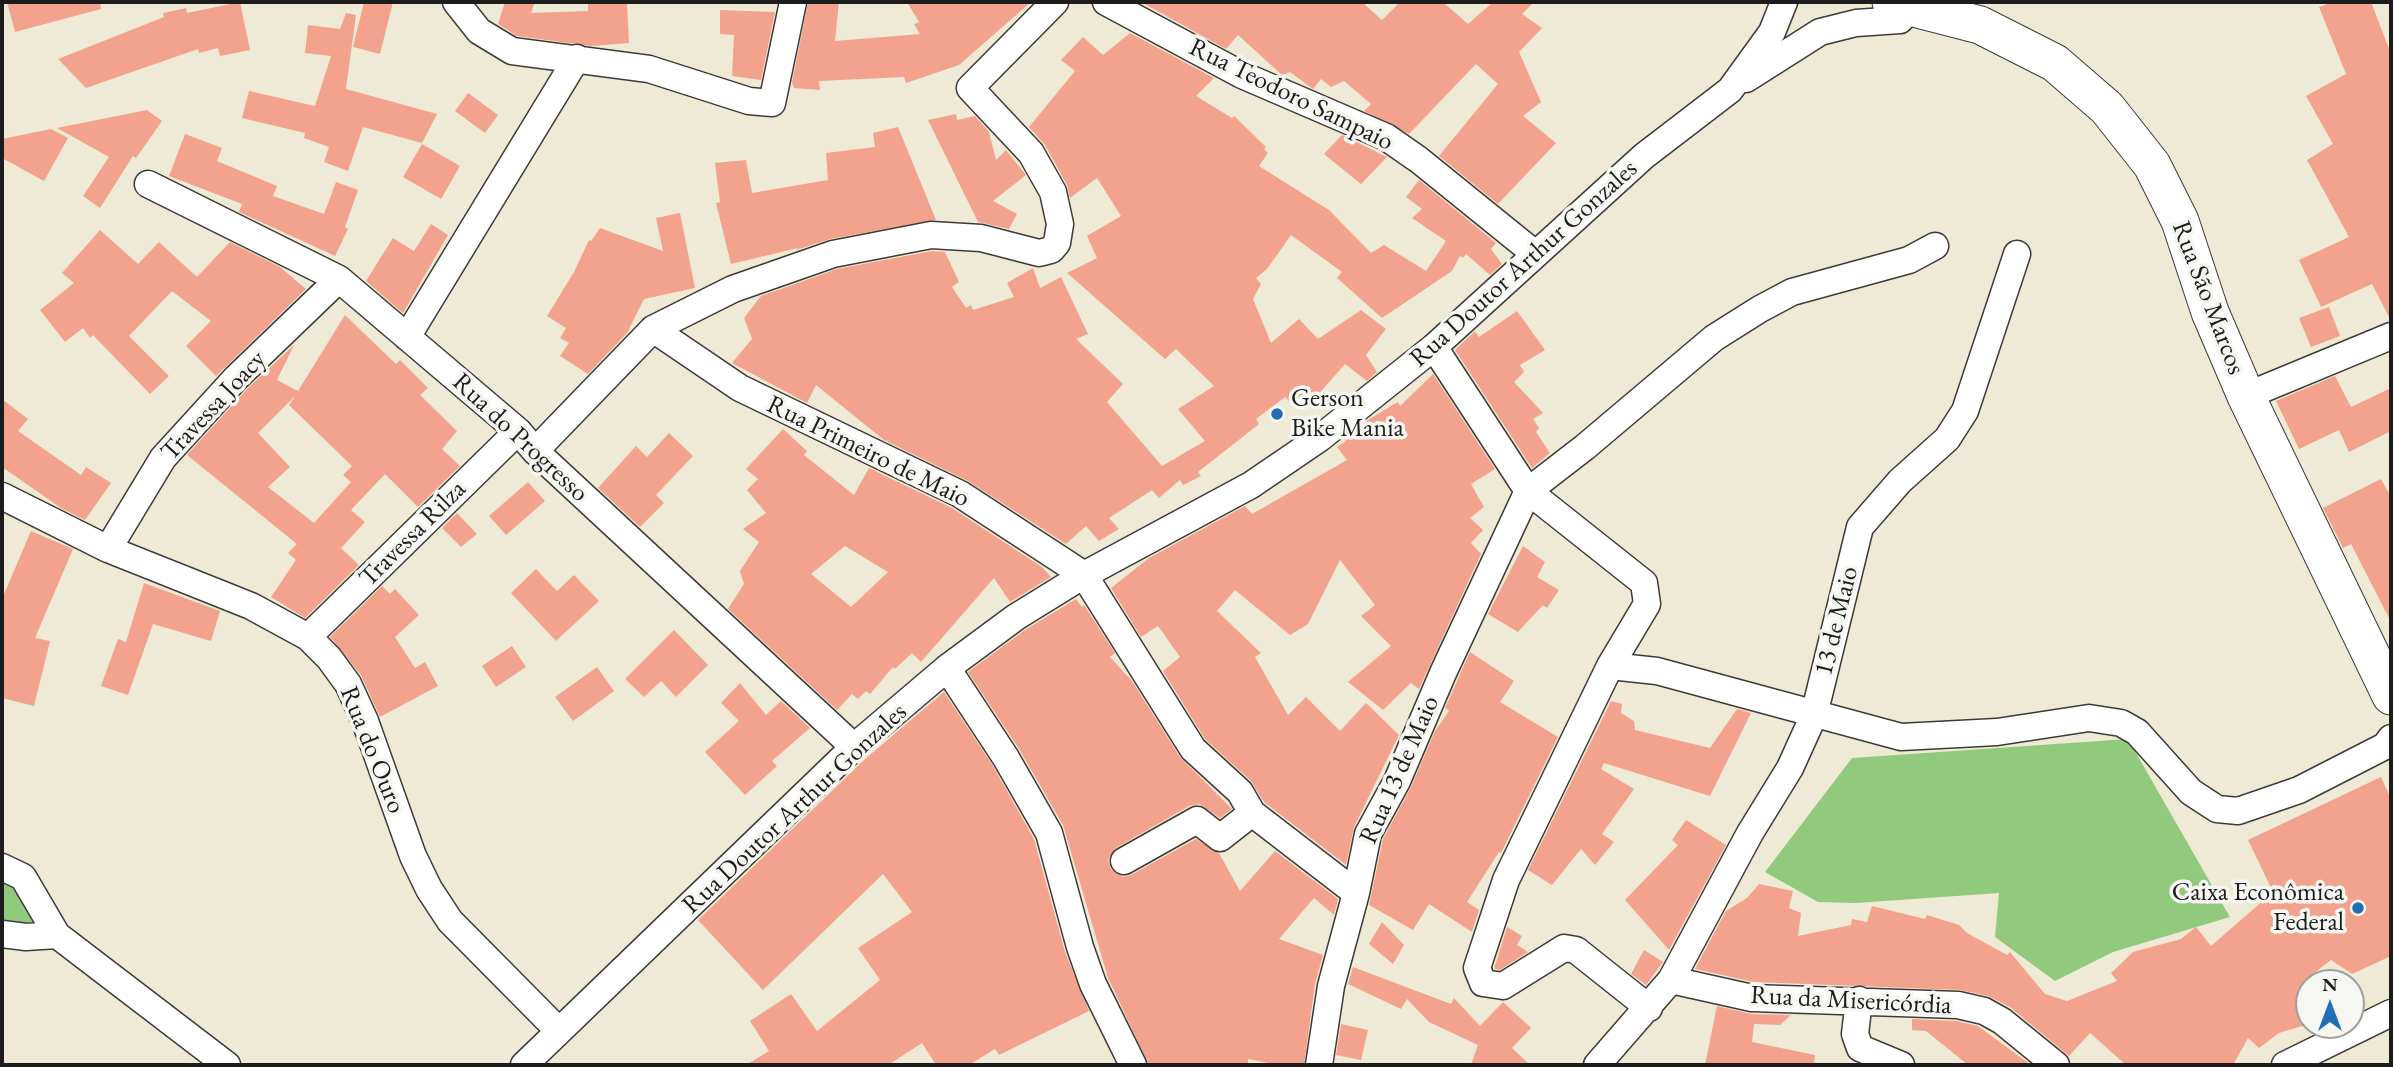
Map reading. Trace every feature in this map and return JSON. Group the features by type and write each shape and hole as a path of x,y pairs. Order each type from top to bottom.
{"main road":[{"name":"Rua São Marcos","path":"1903,4 1980,25 2055,63 2107,108 2152,165 2180,221 2210,312 2246,396 2391,696"}],"street":[{"path":"456,2 479,32 495,44 512,51 649,69 749,101 772,103 793,2"},
{"path":"527,441 653,329 733,289 832,254 932,235 963,236 1039,253 1051,250 1057,243 1060,224 1053,192 1031,153 970,88 1055,2"},
{"name":"Rua Teodoro Sampaio","path":"1106,2 1242,75 1386,137 1419,160 1534,253"},
{"name":"Rua Doutor Arthur Gonzales","path":"524,1065 854,747 947,668 1016,617 1084,575 1251,485 1320,438 1434,346 1644,156 1730,90 1772,32 1784,2"},
{"path":"1730,90 1820,32 1856,23 1900,20 1903,4"},
{"path":"407,337 577,58"},
{"name":"Rua do Progresso","path":"148,184 339,279 527,441 854,747"},
{"name":"Rua 13 de Maio","path":"1319,1065 1331,986 1356,893 1368,834 1397,781 1443,673 1528,491 1585,447 1714,338 1760,309 1792,292 1909,260 1935,246"},
{"name":"13 de Maio","path":"1607,1063 1671,980 1750,833 1790,768 1814,715 1860,527 1900,481 1947,439 1965,411 2017,254"},
{"name":"Travessa Joacy","path":"107,549 163,458 236,378 339,279"},
{"name":"Rua Primeiro de Maio","path":"653,329 740,388 960,494 1084,575"},
{"path":"2246,396 2391,336"},
{"path":"1434,346 1528,491 1644,583 1647,604 1610,666 1506,880 1477,968 1483,983 1503,986 1564,948 1576,950 1649,1008"},
{"name":"Travessa Rilza","path":"309,637 527,441"},
{"name":"Rua do Ouro","path":"2,496 107,549 251,606 309,637 348,684 365,721 413,856 429,889 450,921 559,1031"},
{"path":"1084,575 1176,727 1193,749 1240,792 1252,813 1356,893"},
{"path":"1610,666 1657,671 1901,737 1997,732 2090,718 2121,723 2137,732 2191,792 2217,809 2238,811 2299,790 2385,746 2391,738"},
{"path":"947,668 1006,758 1049,833 1093,984 1133,1065"},
{"path":"1124,861 1197,820 1220,838 1252,813"},
{"path":"2,867 23,877 57,934 227,1065"},
{"path":"2,934 26,937 57,934"},
{"name":"Rua da Misericórdia","path":"1671,980 1752,998 1958,1005 1984,1011 2002,1021 2056,1065"},
{"path":"1859,1000 1855,1034 1860,1048 1900,1065"},
{"path":"2285,1065 2391,1013"}],"green space":[{"path":"2128,739 2230,917 2113,952 2055,981 1995,937 1999,893 1856,903 1818,902 1765,872 1852,758"},
{"path":"2,875 14,881 34,922 2,924"}],"building":[{"path":"7,2 100,2 101,9 15,32"},
{"path":"240,2 250,50 220,56 218,48 199,53 198,49 86,88 58,59 164,17 163,13 186,8 187,13"},
{"path":"364,2 393,2 380,54 353,47"},
{"path":"505,2 535,2 531,13 588,11 588,2 627,2 629,43 591,46 517,36 498,24"},
{"path":"808,2 839,2 835,41 920,34 914,24 919,22 907,2 1031,2 959,65 906,83 904,77 819,81 820,90 794,88 792,83"},
{"path":"1141,2 1362,2 1382,20 1400,2 1443,2 1468,24 1493,2 1534,2 1522,14 1542,28 1519,52 1541,102 1523,116 1556,143 1498,204 1439,156 1498,84 1476,64 1409,134 1364,111 1371,104 1344,81 1331,87 1321,79 1313,89 1290,72 1282,75 1238,35 1226,49"},
{"path":"2333,2 2371,2 2391,54 2391,321 2372,284 2321,307 2299,260 2349,237 2307,160 2333,144 2306,96 2346,74 2319,7"},
{"path":"720,10 775,12 761,80 732,76 734,35 720,34"},
{"path":"346,13 356,15 346,89 437,114 422,143 363,127 348,171 324,162 329,147 304,138 305,133 242,118 249,91 315,106 331,56 305,53 308,25 340,29"},
{"path":"1130,33 1214,78 1196,96 1232,118 1234,116 1266,147 1264,149 1268,153 1259,166 1329,210 1371,253 1384,245 1426,271 1446,241 1412,218 1422,209 1406,197 1419,180 1496,243 1491,249 1502,264 1490,275 1466,254 1463,258 1460,256 1452,271 1382,318 1337,278 1342,272 1291,235 1267,269 1256,278 1261,284 1253,299 1271,343 1299,319 1318,339 1361,310 1386,329 1366,355 1377,372 1367,381 1345,364 1316,397 1311,392 1293,405 1285,397 1256,419 1259,424 1198,472 1201,476 1183,485 1180,480 1159,498 1152,490 1109,518 1119,529 1099,541 1086,526 1066,544 968,481 884,440 816,385 807,403 732,363 752,339 744,318 761,296 837,269 932,251 945,252 959,282 952,287 966,308 971,305 973,310 1014,297 1007,283 1033,268 1040,288 1061,277 1088,334 1076,339 1123,384 1107,402 1162,466 1205,441 1178,409 1214,386 1176,349 1165,359 1067,273 1097,258 1087,236 1121,216 1097,178 1070,198 1067,185 1045,145 1029,127 1075,71 1061,60 1083,37 1103,55"},
{"path":"468,93 498,115 485,133 455,111"},
{"path":"147,110 162,121 136,158 133,156 100,208 83,196 109,157 57,128"},
{"path":"956,114 957,120 975,116 989,132 996,160 1006,150 1026,175 993,201 1017,214 1009,229 978,222 928,120"},
{"path":"898,127 936,220 830,239 796,250 798,248 731,264 716,203 720,202 715,163 746,160 752,193 828,180 826,153 875,147 873,133"},
{"path":"51,129 68,138 44,181 2,158 2,139"},
{"path":"185,134 222,148 217,161 277,186 273,196 324,214 336,182 358,190 345,227 348,229 335,256 239,212 242,204 169,176"},
{"path":"1342,135 1387,157 1361,184 1324,154"},
{"path":"422,144 460,166 441,199 403,177"},
{"path":"680,213 695,288 644,299 627,333 588,374 560,356 569,343 560,338 566,328 547,316 574,272 589,240 591,241 600,228 663,251 656,218"},
{"path":"431,224 448,235 403,313 366,281 393,238 414,251"},
{"path":"100,230 138,264 159,242 197,277 230,242 280,267 306,289 216,376 186,346 211,321 172,291 129,336 169,376 150,394 93,335 90,338 83,328 65,342 40,310 74,283 62,273"},
{"path":"2329,307 2340,336 2311,347 2299,318"},
{"path":"1517,311 1545,350 1520,365 1524,372 1514,382 1543,413 1533,419 1539,428 1536,432 1550,453 1532,468 1455,350 1475,331 1479,337"},
{"path":"345,315 396,364 400,360 428,388 420,395 457,431 442,449 460,466 418,507 385,474 351,510 365,522 341,548 359,565 305,618 271,597 296,560 288,553 297,544 187,455 247,389 294,345 277,380 298,391","holes":["295,396 289,405 352,466 343,475 351,482 314,523 268,487 290,467 258,433"]},
{"path":"1433,374 1495,469 1471,484 1484,507 1470,518 1483,530 1471,543 1481,554 1419,689 1411,683 1383,710 1348,682 1391,646 1361,616 1375,605 1340,560 1308,624 1290,635 1235,590 1217,611 1261,653 1255,657 1288,715 1306,697 1340,731 1366,703 1399,735 1354,827 1346,865 1264,802 1251,781 1205,739 1163,671 1180,657 1158,626 1141,637 1111,588 1149,558 1245,506 1252,514 1347,460 1337,447 1346,441 1343,439 1398,402 1400,406"},
{"path":"2335,376 2351,407 2391,388 2391,431 2349,452 2339,430 2299,449 2276,401"},
{"path":"2,399 28,419 18,431 81,475 86,467 111,483 85,520 61,508 2,467"},
{"path":"783,429 807,451 804,455 854,495 869,468 952,508 1042,567 1051,577 1010,602 994,578 921,662 912,653 895,669 893,667 870,694 866,691 858,699 852,694 837,710 728,609 744,584 740,571 759,542 743,529 766,513 747,490 758,479 746,469","holes":["845,546 888,572 851,607 811,574"]},
{"path":"669,433 693,456 656,495 664,503 640,527 598,488 636,446 647,457"},
{"path":"2381,479 2391,497 2391,622 2351,544 2343,548 2323,508"},
{"path":"528,482 545,501 506,535 489,516"},
{"path":"457,513 477,534 461,547 442,528"},
{"path":"31,531 73,549 35,638 50,641 34,706 2,698 2,599"},
{"path":"1523,546 1545,562 1537,577 1559,590 1547,608 1543,605 1518,632 1488,614"},
{"path":"536,569 557,591 574,575 599,601 556,641 511,593"},
{"path":"144,583 220,611 211,641 153,624 128,695 101,686 118,639 126,642"},
{"path":"382,586 390,594 395,589 419,615 395,637 415,668 425,662 438,686 380,717 361,675 330,637"},
{"path":"1076,599 1082,607 1084,605 1115,653 1110,657 1132,681 1180,757 1232,809 1220,818 1199,804 1189,806 1116,848 1108,860 1111,869 1123,877 1131,875 1196,839 1219,853 1240,891 1275,851 1338,899 1334,915 1314,898 1279,939 1323,955 1315,984 1304,1065 1279,1065 1248,1059 1248,1065 1149,1065 1108,978 1063,825 1019,749 968,672 1025,630"},
{"path":"674,630 708,665 676,697 661,681 644,697 625,679"},
{"path":"512,646 526,667 496,687 482,666"},
{"path":"1470,652 1514,681 1500,702 1558,737 1501,853 1499,852 1467,902 1479,910 1472,932 1429,904 1413,930 1369,905 1383,839 1411,787 1435,731 1449,711 1445,708"},
{"path":"597,667 614,691 573,721 555,697"},
{"path":"740,683 766,715 781,701 810,728 772,761 777,766 745,795 705,752 739,721 721,703"},
{"path":"944,692 993,766 1034,839 1065,952 1089,1011 999,1055 995,1049 969,1065 936,1065 922,1043 888,1065 746,1065 769,1051 750,1021 791,994 817,1031 880,980 858,948 912,912 883,874 763,990 698,920 865,759"},
{"path":"1611,701 1622,704 1621,713 1634,721 1635,730 1710,748 1737,709 1751,713 1710,796 1604,763 1601,769 1634,789 1602,834 1614,842 1595,865 1581,849 1552,885 1528,870"},
{"path":"2381,777 2391,799 2391,956 2363,969 2344,969 2331,960 2319,969 2295,969 2295,1028 2279,1033 2259,1048 2248,1038 2233,1065 2126,1065 2090,1033 2069,1056 2010,1007 1988,996 1961,990 1754,982 1695,969 1726,911 1747,898 1759,884 1793,891 1789,908 1801,913 1798,936 1851,925 1852,919 1867,922 1872,906 1925,919 1927,915 1959,925 1967,933 2007,955 2010,952 2045,994 2067,1001 2117,981 2111,973 2133,952 2181,939 2196,927 2211,946 2273,892 2248,840"},
{"path":"1686,820 1726,845 1669,950 1625,900 1678,845 1672,840"},
{"path":"1382,922 1404,945 1393,964 1369,944"},
{"path":"1507,927 1522,936 1517,945 1528,952 1500,970 1494,969"},
{"path":"1644,950 1663,962 1646,985 1631,974"},
{"path":"1353,967 1451,1004 1454,998 1480,1026 1503,1002 1531,1028 1512,1048 1530,1065 1471,1065 1478,1045 1429,1022 1407,999 1401,1009 1348,984"},
{"path":"1717,1006 1751,1014 1791,1015 1780,1025 1754,1024 1752,1042 1815,1055 1814,1065 1705,1065"},
{"path":"1912,1019 1956,1021 1978,1026 2031,1065 1968,1065 1926,1031 1912,1030"},
{"path":"1341,1024 1368,1030 1361,1060 1336,1055"}],"place":[{"name":"Gerson Bike Mania","path":"1277,414"},
{"name":"Caixa Econômica Federal","path":"2358,908"}]}
